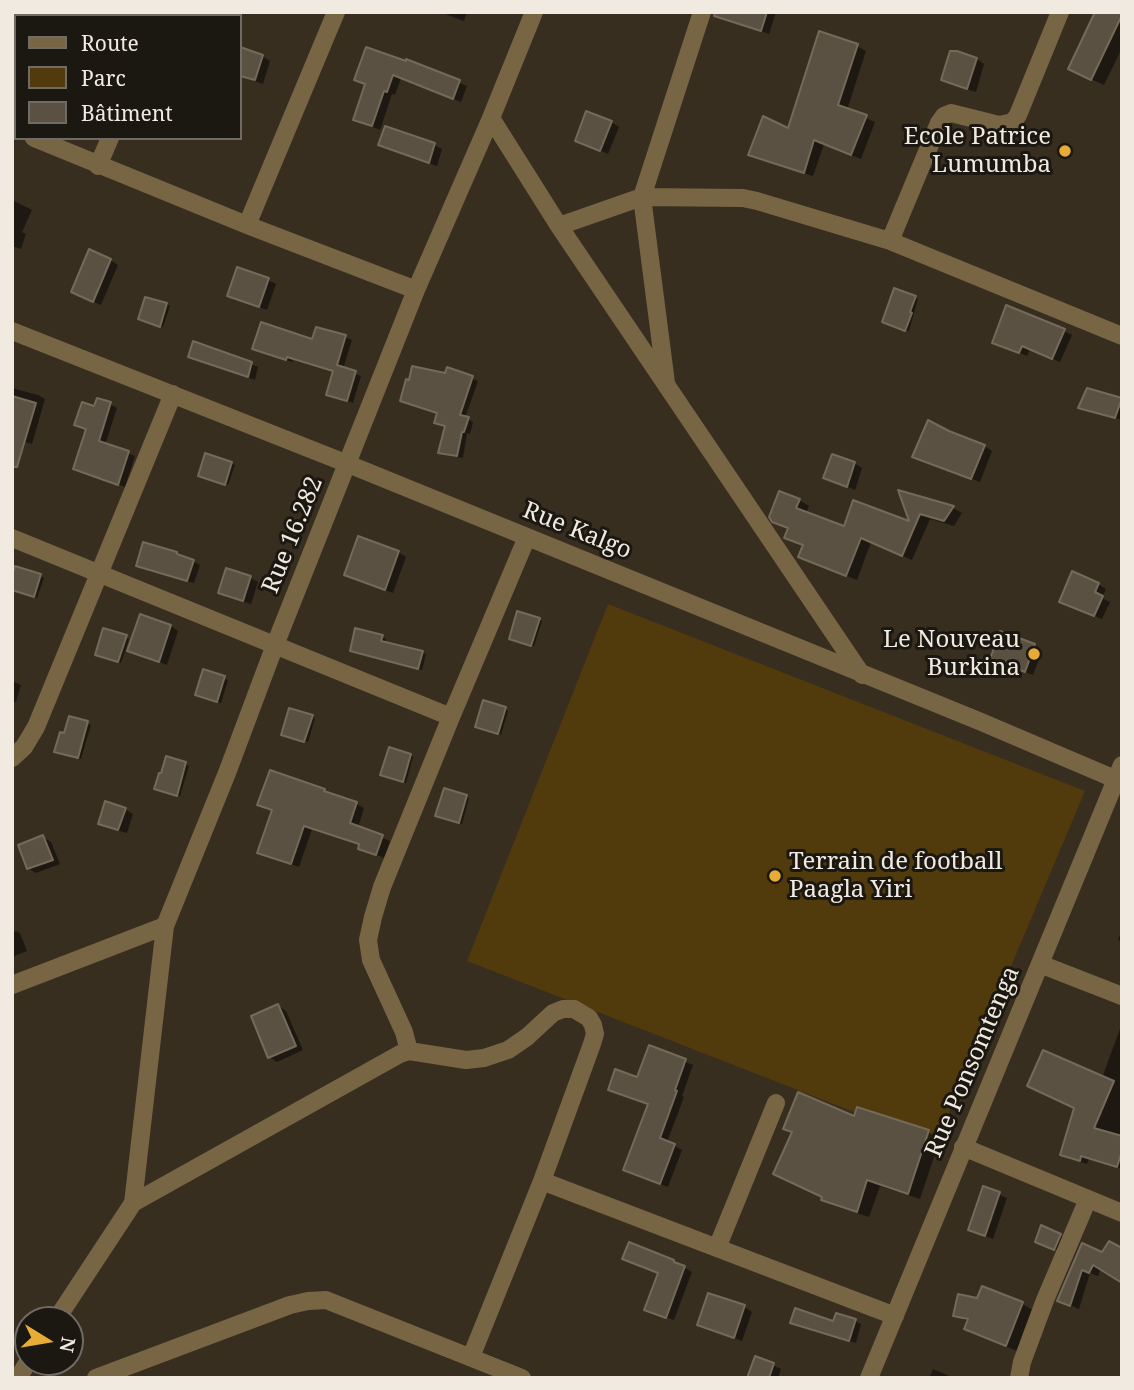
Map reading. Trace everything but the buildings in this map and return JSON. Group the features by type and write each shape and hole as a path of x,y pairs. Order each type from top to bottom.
{"street":[{"path":"247,225 336,12"},
{"name":"Rue 16.282","path":"132,1203 165,926 416,290 534,12"},
{"path":"666,383 642,197 702,12"},
{"path":"890,241 944,116 951,113 999,125 1013,122 1060,12"},
{"path":"491,118 559,226 862,675"},
{"path":"39,140 98,166 416,290"},
{"path":"98,166 109,140"},
{"path":"559,226 642,197 743,198 890,241 1122,337"},
{"name":"Rue Kalgo","path":"12,331 348,464 862,675 1120,775"},
{"path":"12,758 24,747 36,727 173,394"},
{"path":"409,1051 404,1032 371,960 369,940 373,916 382,887 451,717 527,537"},
{"path":"12,538 451,717"},
{"name":"Rue Ponsomtenga","path":"869,1378 1120,775"},
{"path":"12,985 165,926"},
{"path":"1040,964 1122,996"},
{"path":"65,1306 132,1203 400,1054 409,1051 466,1060 484,1058 508,1050 553,1013 574,1009 589,1018 595,1034 542,1181 471,1357"},
{"path":"717,1248 776,1103"},
{"path":"963,1147 1122,1213"},
{"path":"542,1181 895,1315"},
{"path":"1019,1378 1022,1362 1045,1300 1088,1199"},
{"path":"96,1378 290,1305 326,1300 522,1378"}],"green space":[{"name":"Terrain de football Paagla Yiri","path":"608,604 1085,791 936,1144 467,961"}],"place":[{"name":"Ecole Patrice Lumumba","path":"1065,151"},
{"name":"Le Nouveau Burkina","path":"1034,654"},
{"name":"Terrain de football Paagla Yiri","path":"775,876"}]}
